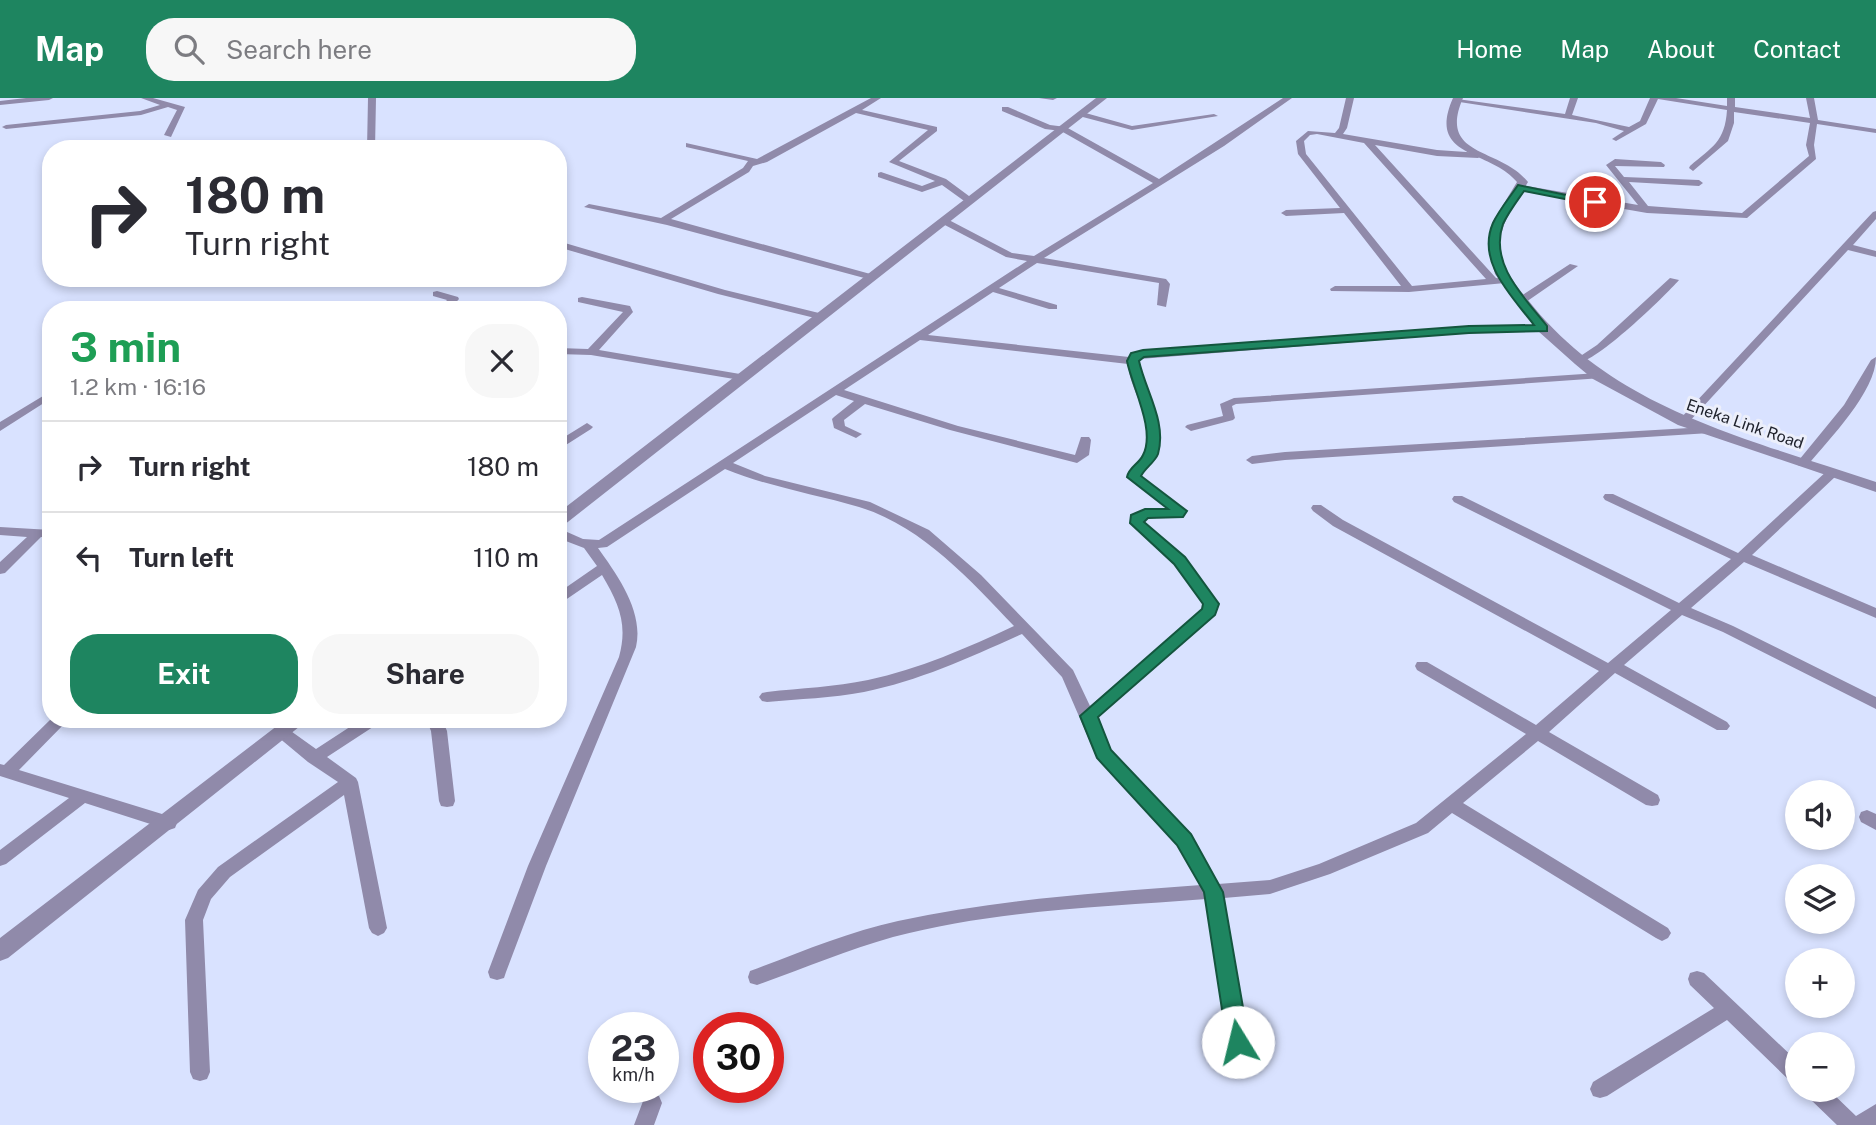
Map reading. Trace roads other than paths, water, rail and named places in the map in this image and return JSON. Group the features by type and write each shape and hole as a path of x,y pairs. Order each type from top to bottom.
{"street":[{"path":"0,103 49,98"},
{"path":"145,98 182,109 183,112 167,135"},
{"path":"371,140 372,98"},
{"path":"668,222 666,218 671,214 751,164 764,160 877,98"},
{"path":"1042,98 1053,98"},
{"path":"567,514 1102,98"},
{"path":"567,537 589,545 602,544 1038,258 1160,183 1288,98"},
{"path":"1338,135 1343,128 1350,98"},
{"path":"1568,117 1573,98"},
{"path":"1616,139 1643,121 1654,98"},
{"path":"1661,98 1731,103 1876,131"},
{"path":"1630,130 1618,125 1458,100 1450,118 1452,131 1463,145 1520,177 1523,182 1521,188 1647,210 1744,216 1813,157 1810,145 1814,121 1810,98"},
{"path":"1693,167 1724,139 1728,132 1731,103"},
{"path":"6,127 130,114 168,105"},
{"path":"1005,109 1048,127 1063,129 1160,183"},
{"path":"853,110 934,129 893,162 943,181 970,201"},
{"path":"1082,114 1132,128 1214,116"},
{"path":"1409,289 1346,211 1299,146 1300,141 1308,133 1338,135 1437,153 1478,155"},
{"path":"1366,140 1500,281"},
{"path":"689,145 748,158 752,160 751,164"},
{"path":"1647,210 1610,164 1661,165"},
{"path":"881,175 922,189 943,181"},
{"path":"1621,179 1699,183"},
{"name":"Eneka Link Road","path":"1521,188 1498,223 1494,246 1501,274 1500,281 1522,300 1543,328 1580,361 1598,376 1683,422 1876,487"},
{"path":"589,206 668,222 871,277"},
{"path":"1286,213 1346,211"},
{"path":"1683,422 1876,214"},
{"path":"944,221 1009,255 1162,281 1166,284 1162,305"},
{"path":"1846,246 1876,254"},
{"path":"567,247 722,292 819,316"},
{"path":"1522,300 1573,266"},
{"path":"1580,361 1601,347 1674,279"},
{"path":"1335,289 1409,289 1500,281"},
{"path":"993,289 1053,307"},
{"path":"437,294 454,299 452,301"},
{"path":"582,300 626,308 628,312 591,352"},
{"path":"1088,716 1209,611 1211,604 1179,560 1137,523 1136,518 1145,514 1177,514 1180,511 1134,477 1135,472 1151,455 1153,428 1152,415 1137,381 1133,361 1135,356 1469,330 1543,328"},
{"path":"918,337 1133,361"},
{"path":"567,352 591,352 740,377"},
{"path":"1803,463 1849,406 1876,360"},
{"path":"1191,427 1229,418 1226,404 1234,401 1598,376"},
{"path":"837,391 954,428 1077,458 1083,454 1085,440"},
{"path":"0,427 42,400"},
{"path":"856,434 840,428 838,419 863,400"},
{"path":"567,440 587,427"},
{"path":"1252,460 1706,431"},
{"path":"727,464 761,479 866,505 924,533 976,578 1068,674 1103,754 1184,839 1213,892 1241,1060"},
{"path":"757,977 845,944 896,929 975,914 1049,904 1270,887 1324,869 1422,828 1773,530 1832,473"},
{"path":"1609,497 1740,557 1876,613"},
{"path":"1458,499 1681,609 1728,629 1876,704"},
{"path":"1317,508 1338,523 1722,726"},
{"path":"0,531 42,532"},
{"path":"0,570 42,536"},
{"path":"497,971 537,866 626,657 632,632 625,607 604,566 589,545"},
{"path":"567,593 604,566"},
{"path":"767,697 844,690 900,677 956,659 1023,628"},
{"path":"1422,666 1652,800"},
{"path":"4,771 51,728"},
{"path":"0,951 289,728"},
{"path":"314,758 359,728"},
{"path":"438,728 447,801"},
{"path":"283,733 350,782 378,928"},
{"path":"4,771 169,823"},
{"path":"200,1072 194,920 204,895 224,872 350,782"},
{"path":"0,859 83,796"},
{"path":"1451,804 1662,933"},
{"path":"1698,979 1785,1063"},
{"path":"1600,1089 1729,1009"},
{"path":"1827,1102 1851,1125"},
{"path":"644,1125 652,1103"},
{"path":"1860,1125 1876,1114"}]}
